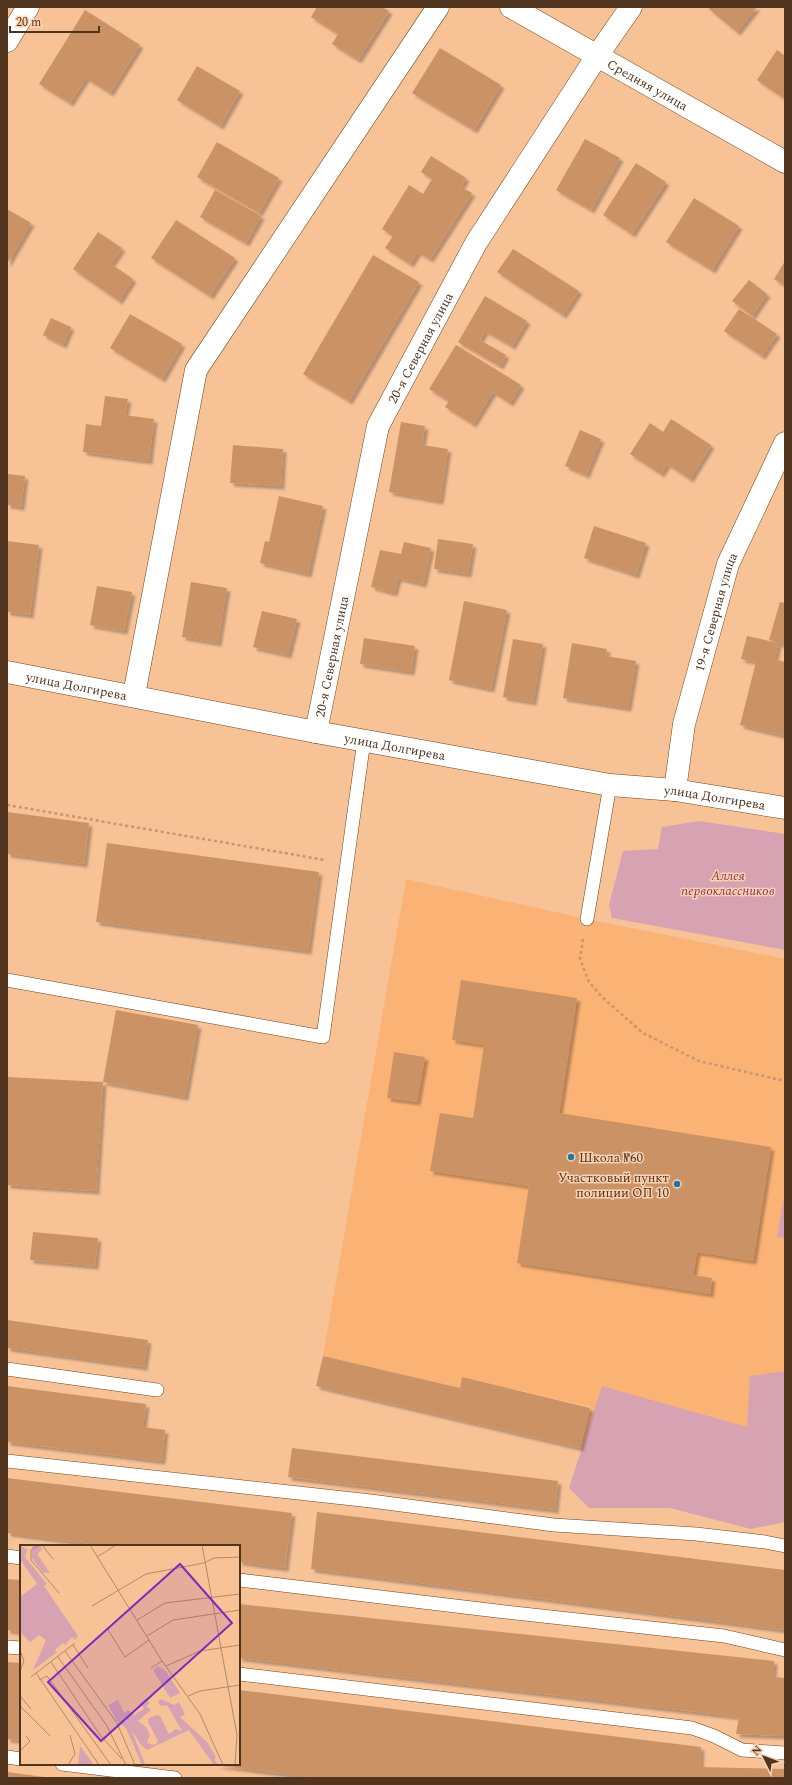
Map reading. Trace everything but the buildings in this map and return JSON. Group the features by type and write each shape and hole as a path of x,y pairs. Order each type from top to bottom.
{"street":[{"path":"7,41 28,7"},
{"path":"134,695 196,370 438,7"},
{"name":"Средняя улица","path":"511,7 785,162"},
{"name":"20-я Северная улица","path":"316,732 378,426 476,243 597,56 631,7"},
{"name":"19-я Северная улица","path":"675,790 684,724 728,564 785,443"},
{"name":"улица Долгирева","path":"7,672 134,695 316,732 610,785 675,790 785,808"}],"lane":[{"path":"7,980 323,1037 364,740"},
{"path":"587,919 610,785"},
{"path":"7,1369 157,1390"},
{"path":"7,1461 370,1501 554,1525 696,1534 765,1542 785,1546"},
{"path":"7,1556 20,1558"},
{"path":"240,1580 724,1636 785,1650"},
{"path":"7,1647 20,1648"},
{"path":"240,1674 692,1728 714,1736 742,1750 785,1753"},
{"path":"7,1757 20,1759"},
{"path":"70,1765 175,1778"}],"path":[{"path":"7,805 347,864"},
{"path":"587,919 580,959 589,982 602,997 644,1033 699,1061 785,1080"}],"shaded area":[{"name":"Школа №60","path":"406,879 587,919 785,959 785,1494 580,1448 590,1407 462,1377 460,1388 323,1356"}],"green space":[{"name":"Аллея первоклассников","path":"699,821 785,834 785,950 612,918 609,905 623,851 658,849 662,827"},
{"path":"785,1192 785,1238 777,1237"},
{"path":"785,1371 785,1522 751,1529 670,1508 589,1508 569,1488 602,1386 747,1427 750,1376"}],"place":[{"name":"Школа №60","path":"571,1157"},
{"name":"Участковый пункт полиции ОП 10","path":"677,1184"}]}
